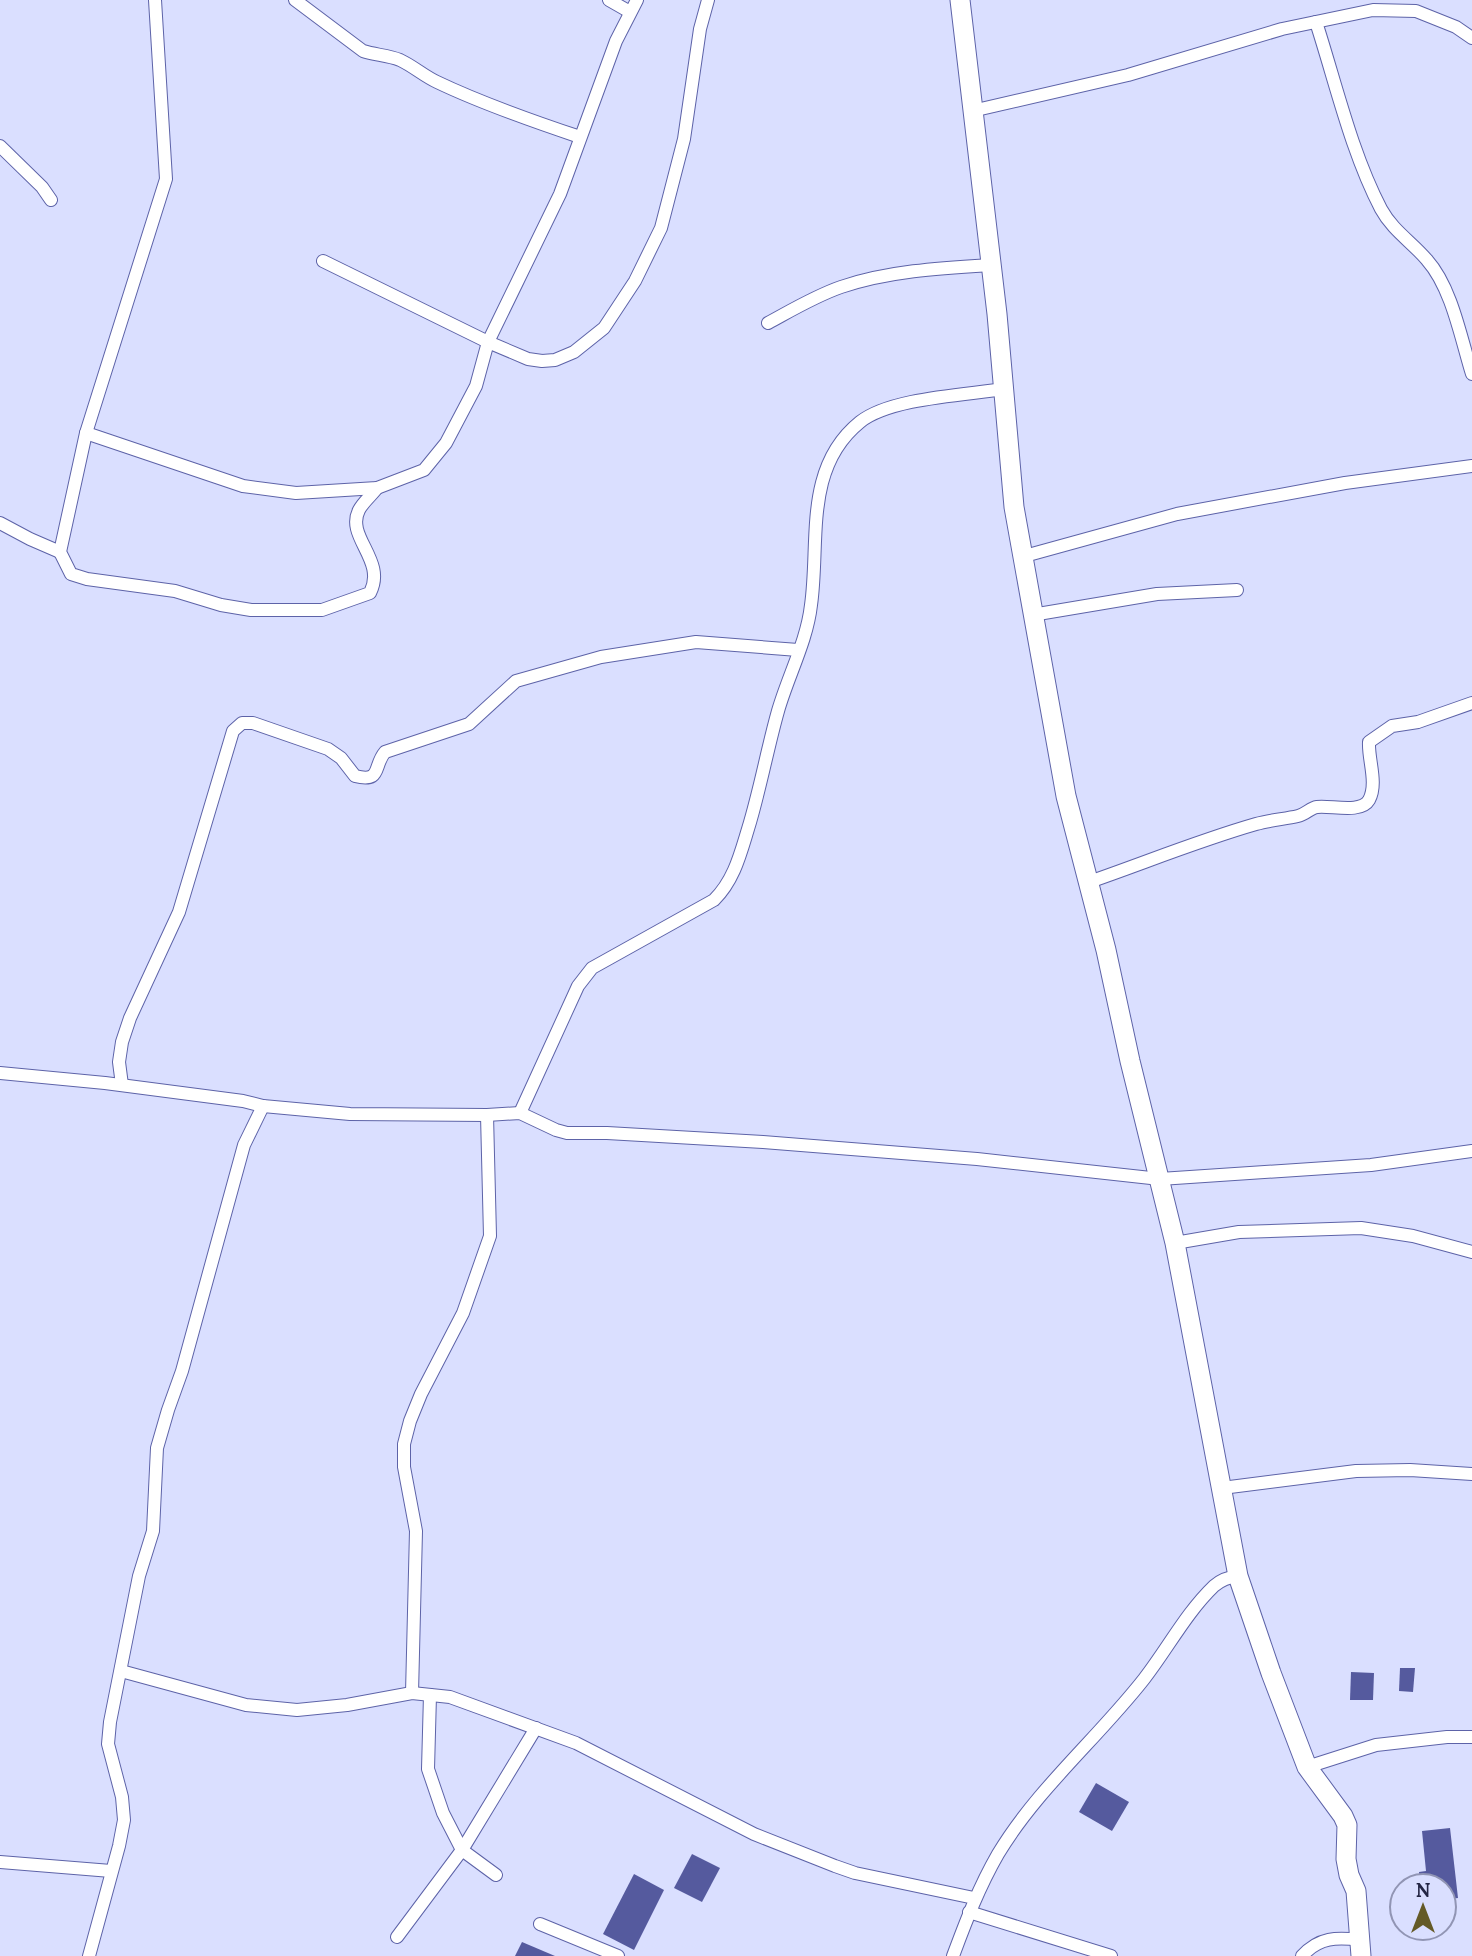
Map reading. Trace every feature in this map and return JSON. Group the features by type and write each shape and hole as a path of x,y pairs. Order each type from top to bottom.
{"street":[{"path":"155,0 166,179 86,433 60,552 71,574 87,579 175,591 221,606 251,610 322,610 370,593 376,582 375,571 358,531 356,519 359,509 377,488"},
{"path":"295,0 363,51 396,58 434,81 537,123 580,137"},
{"path":"608,0 630,12"},
{"path":"86,433 243,486 296,493 377,488 424,470 446,443 476,386 488,342 560,194 580,137 637,0"},
{"path":"324,261 528,359 555,360 574,352 604,328 635,281 661,228 674,184 687,121 700,29 708,0"},
{"path":"960,0 1014,507 1066,796 1175,1243 1238,1576 1270,1673 1307,1767 1347,1825 1346,1859 1356,1891 1361,1948 1336,1937 1309,1948 1303,1956"},
{"path":"972,111 1128,75 1282,29 1373,10 1416,11 1456,26 1472,38"},
{"path":"1316,22 1362,167 1382,211 1400,236 1427,260 1442,282 1472,374"},
{"path":"0,146 51,200"},
{"path":"768,323 817,297 870,279 938,268 990,265"},
{"path":"520,1113 578,986 592,968 714,900 724,890 735,870 762,781 778,711 811,606 818,494 828,463 842,442 860,422 876,412 898,405 1003,389"},
{"path":"1021,557 1177,513 1345,483 1472,466"},
{"path":"0,523 30,540 60,552"},
{"path":"1032,615 1157,594 1237,590"},
{"path":"122,1085 120,1051 130,1018 179,912 233,731 242,723 253,723 328,749 341,758 355,776 365,779 377,772 380,758 385,752 469,724 516,681 601,657 696,642 798,650"},
{"path":"1089,882 1257,823 1303,815 1309,809 1319,807 1356,807 1367,803 1373,771 1369,742 1392,726 1418,722 1472,703"},
{"path":"0,1073 122,1085 243,1101 262,1106 350,1114 520,1113 567,1133 763,1142 977,1159 1160,1179 1371,1165 1472,1151"},
{"path":"89,1956 124,1820 122,1797 108,1744 139,1576 153,1531 157,1448 167,1410 186,1358 244,1145 262,1106"},
{"path":"412,1693 416,1531 404,1467 404,1444 421,1394 463,1314 490,1236 487,1115"},
{"path":"1175,1243 1239,1232 1361,1228 1413,1236 1472,1252"},
{"path":"1222,1488 1356,1471 1410,1470 1472,1475"},
{"path":"953,1956 974,1898 999,1853 1027,1813 1144,1678 1181,1625 1214,1586 1225,1578 1238,1576"},
{"path":"121,1671 246,1705 298,1710 347,1705 412,1693 450,1697 576,1743 754,1834 835,1866 855,1873 974,1898"},
{"path":"430,1695 428,1769 443,1813 462,1850 495,1875"},
{"path":"397,1937 462,1850 536,1728"},
{"path":"1307,1767 1376,1745 1472,1737"},
{"path":"0,1863 111,1871"},
{"path":"969,1912 1111,1956"},
{"path":"540,1924 618,1956"}],"building":[{"path":"1400,1668 1415,1668 1413,1692 1399,1691"},
{"path":"1351,1672 1374,1673 1373,1700 1350,1700"},
{"path":"1096,1783 1129,1802 1112,1831 1079,1812"},
{"path":"1450,1828 1455,1872 1419,1872 1426,1871 1422,1831"},
{"path":"692,1854 720,1868 702,1902 674,1888"},
{"path":"634,1874 664,1890 634,1950 603,1934"},
{"path":"522,1942 555,1956 515,1956"}]}
